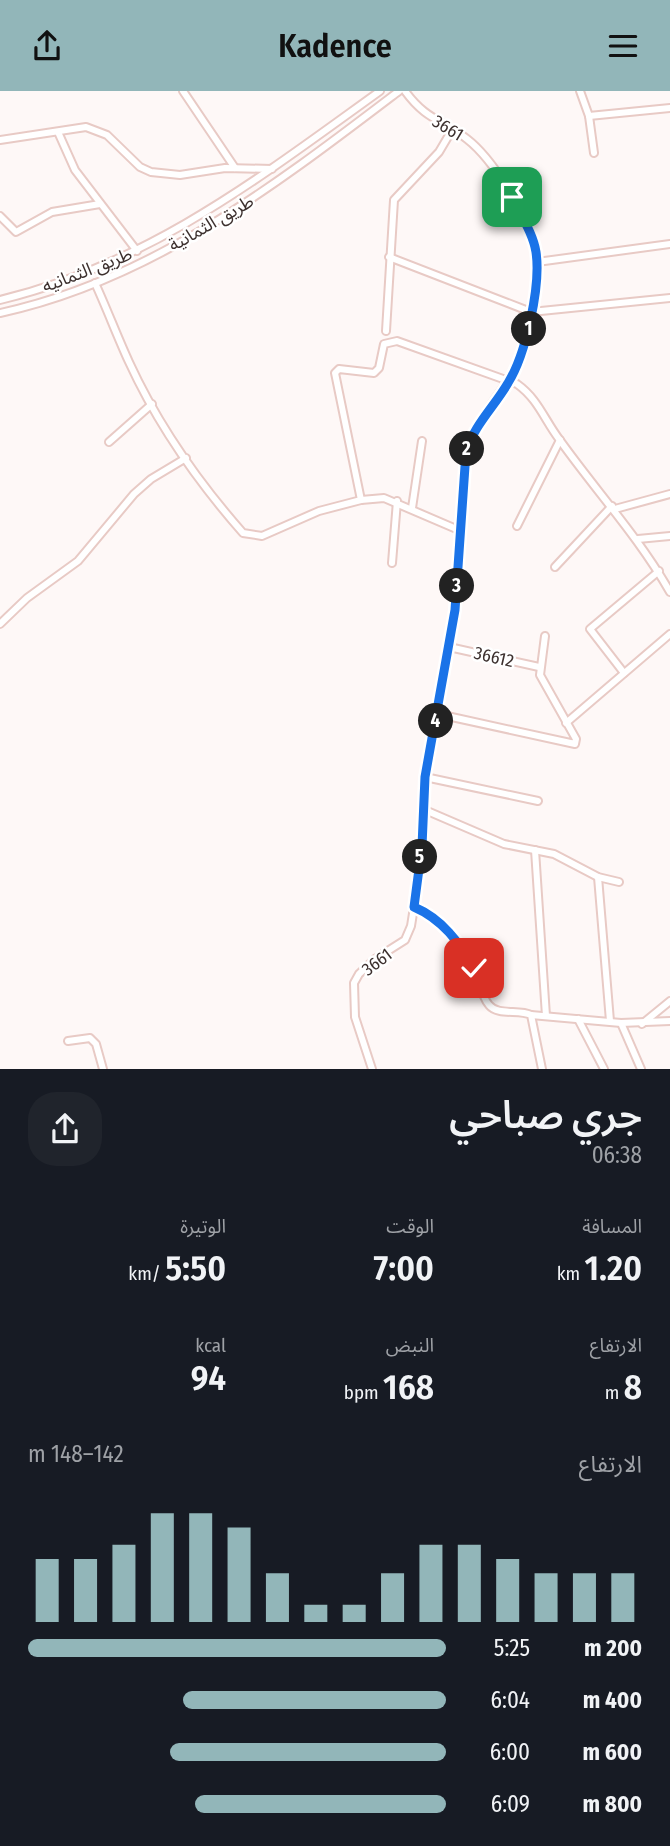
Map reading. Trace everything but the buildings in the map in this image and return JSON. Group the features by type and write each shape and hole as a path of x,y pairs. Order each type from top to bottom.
{"street":[{"path":"183,91 235,168"},
{"name":"طريق الثمانيه","path":"0,300 68,280 137,251 230,199 380,91"},
{"name":"طريق الثمانية","path":"0,313 95,283 163,251 232,213 275,185 399,91"},
{"name":"3661","path":"370,1069 355,1017 354,982 375,959 405,940 411,926 425,810 425,777 455,610 462,481 468,445 480,421 509,382 526,344 537,262 534,243 507,188 469,140 421,111 405,91"},
{"path":"580,91 589,116 594,152"},
{"path":"589,116 670,108"},
{"path":"0,139 94,128 107,135 140,167 151,172 180,175 235,168 274,169"},
{"path":"386,331 394,200 439,152 452,130"},
{"path":"58,132 75,170 137,251"},
{"path":"0,216 16,232 52,212 100,204"},
{"path":"537,262 670,244"},
{"path":"389,257 531,312 670,298"},
{"path":"95,283 130,364 152,404 186,458 243,533 262,536 319,511 361,500 384,498 397,501 461,531"},
{"path":"361,500 334,379 337,370 374,373 379,369 384,344 392,340 517,384 536,400 560,440 638,539 670,592"},
{"path":"109,442 152,404"},
{"path":"517,526 560,440"},
{"path":"412,508 422,441"},
{"path":"0,624 27,598 78,561 134,494 150,479 186,458"},
{"path":"555,567 614,507 670,494"},
{"path":"392,563 397,501"},
{"path":"638,539 670,536"},
{"path":"624,673 590,629 660,573 670,575"},
{"path":"566,723 670,633"},
{"path":"438,714 573,745 576,741 539,667 545,636"},
{"name":"36612","path":"449,647 539,667"},
{"path":"425,777 538,801"},
{"path":"425,810 504,844 569,859 598,877 618,882"},
{"path":"535,850 546,1016"},
{"path":"598,877 610,1021"},
{"path":"414,907 431,915 458,943 474,968 488,1005 497,1010 621,1023 670,1021"},
{"path":"642,1024 670,1001"},
{"path":"531,1015 542,1068 533,1069"},
{"path":"578,1019 604,1069"},
{"path":"621,1023 641,1069"},
{"path":"68,1041 90,1038 98,1047 103,1069"}],"route":[{"path":"474,968 445,928 426,911 414,907 422,846 425,777 444,686 455,610 466,452 475,428 509,382 526,344 535,283 537,262 534,243 512,197"}]}
